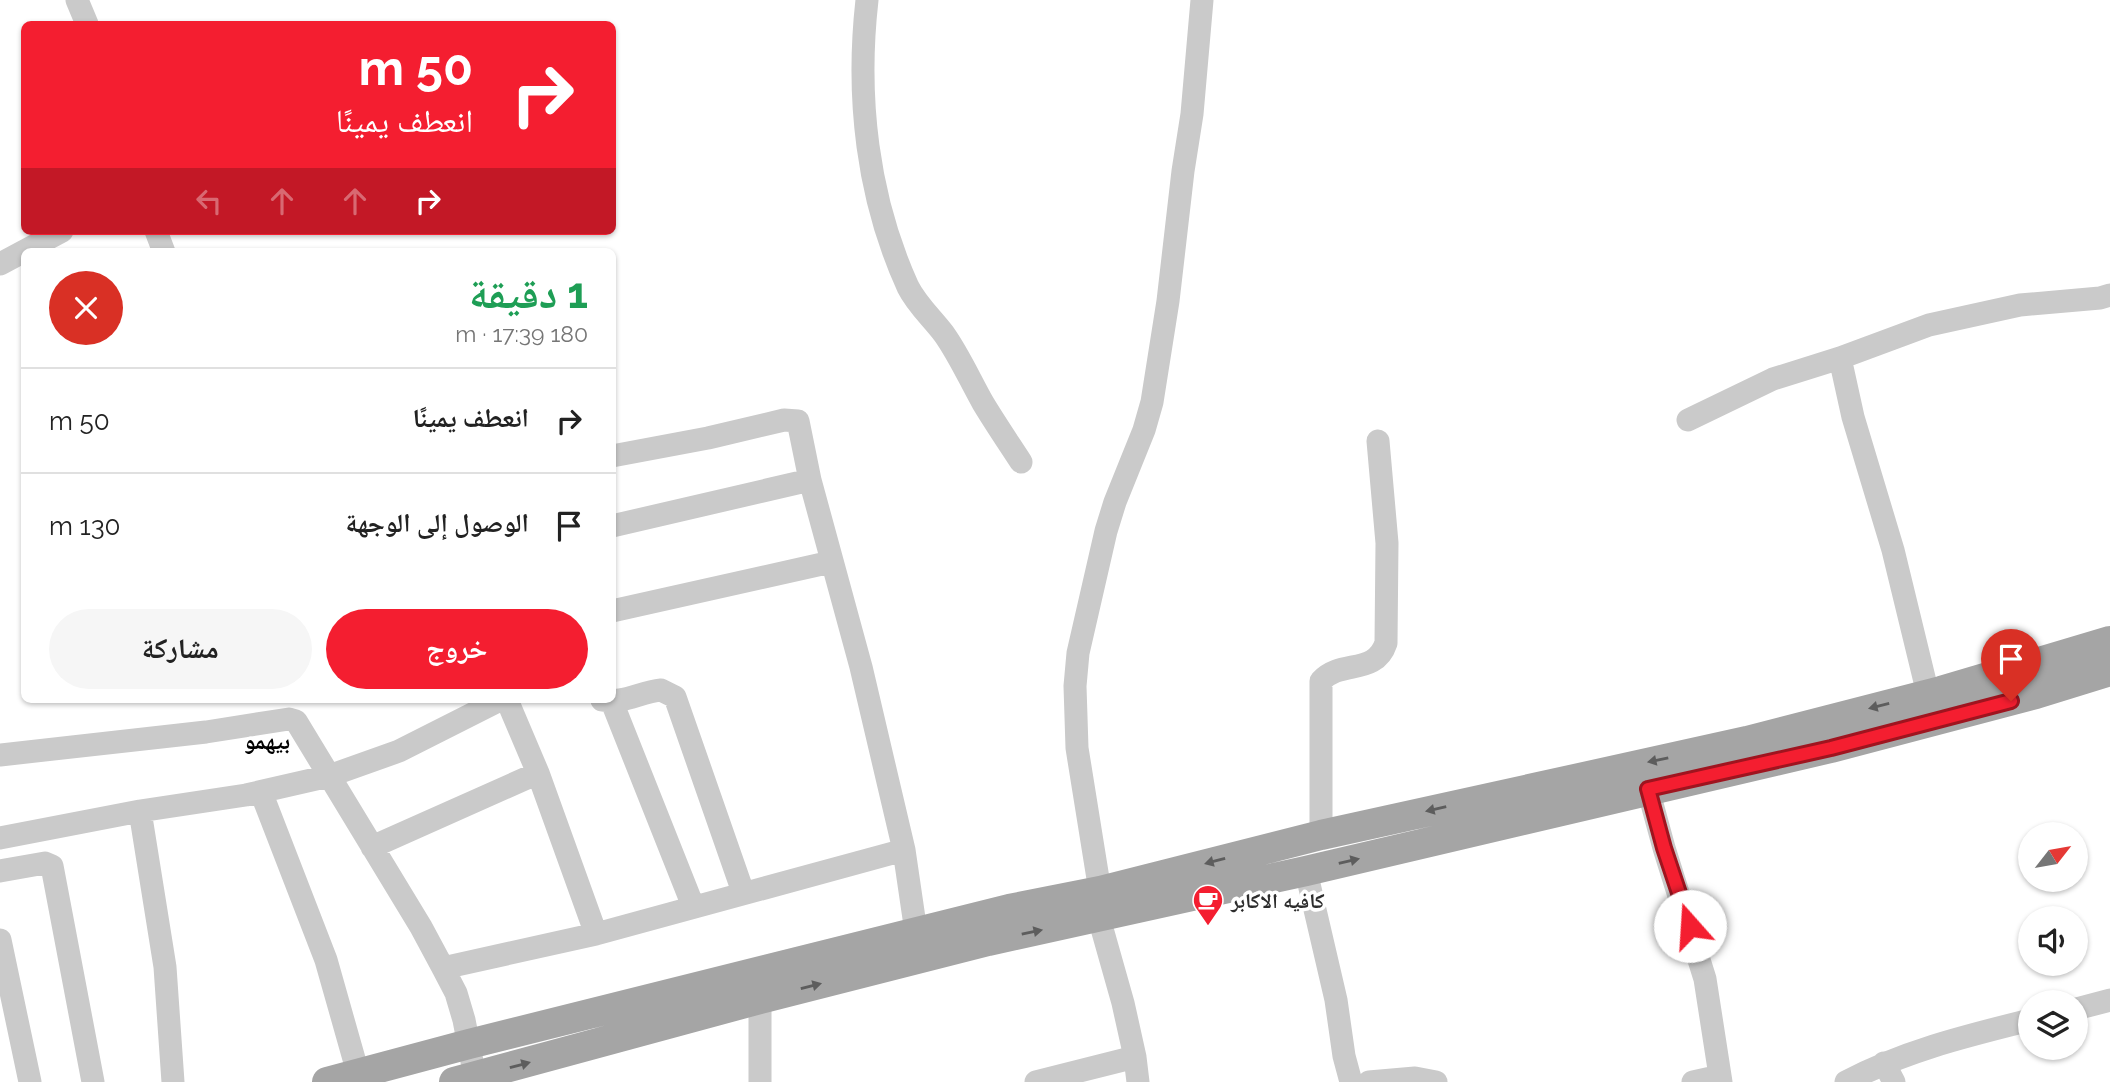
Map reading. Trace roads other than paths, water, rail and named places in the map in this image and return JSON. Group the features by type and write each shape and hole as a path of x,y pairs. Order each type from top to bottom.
{"main road":[{"path":"464,1080 760,999 988,941 1321,835 1747,741 1928,694 2110,641"},
{"path":"327,1082 1009,909 1100,904 1306,871 1831,748 2036,694 2110,671"}],"street":[{"path":"77,0 86,21"},
{"path":"867,0 863,40 863,99 869,154 881,213 909,289 943,334 1021,462"},
{"path":"1138,1082 1135,1057 1100,904 1077,748 1075,686 1078,653 1106,531 1152,402 1192,114 1202,0"},
{"path":"30,248 54,235"},
{"path":"0,264 21,253"},
{"path":"1688,420 1773,379 1840,358 1928,325 2020,305 2110,295"},
{"path":"1840,358 1853,417 1893,550 1928,694"},
{"path":"616,455 792,419 798,421 810,480 861,667 904,850 916,932"},
{"path":"1321,835 1321,681 1332,672 1377,659 1386,643 1387,543 1378,441"},
{"path":"616,525 810,480"},
{"path":"616,610 831,562"},
{"path":"616,699 661,690 675,697 743,892"},
{"path":"0,838 140,811 261,792 330,776 399,751 494,703"},
{"path":"508,703 538,774 596,934"},
{"path":"608,703 693,906"},
{"path":"0,755 206,732 292,719 330,776 421,927 456,993 469,1044 464,1080"},
{"path":"372,847 538,774"},
{"path":"1648,789 1664,848 1699,952 1721,1079 1693,1082"},
{"path":"261,792 326,960 358,1073"},
{"path":"140,811 165,967 173,1082"},
{"path":"443,968 596,934 904,850"},
{"path":"0,872 45,863 52,866 93,1082"},
{"path":"1306,871 1336,1000 1344,1056 1351,1082"},
{"path":"0,940 30,1082"},
{"path":"760,999 760,1082"},
{"path":"2088,1006 2110,1000"},
{"path":"1846,1082 1889,1073 1950,1040 2018,1023"},
{"path":"1036,1082 1135,1057"},
{"path":"1369,1082 1415,1079 1436,1082"}],"place":[{"name":"كافيه الاكابر","path":"1208,927"}],"district":[{"name":"بيهمو","path":"267,740"}]}
